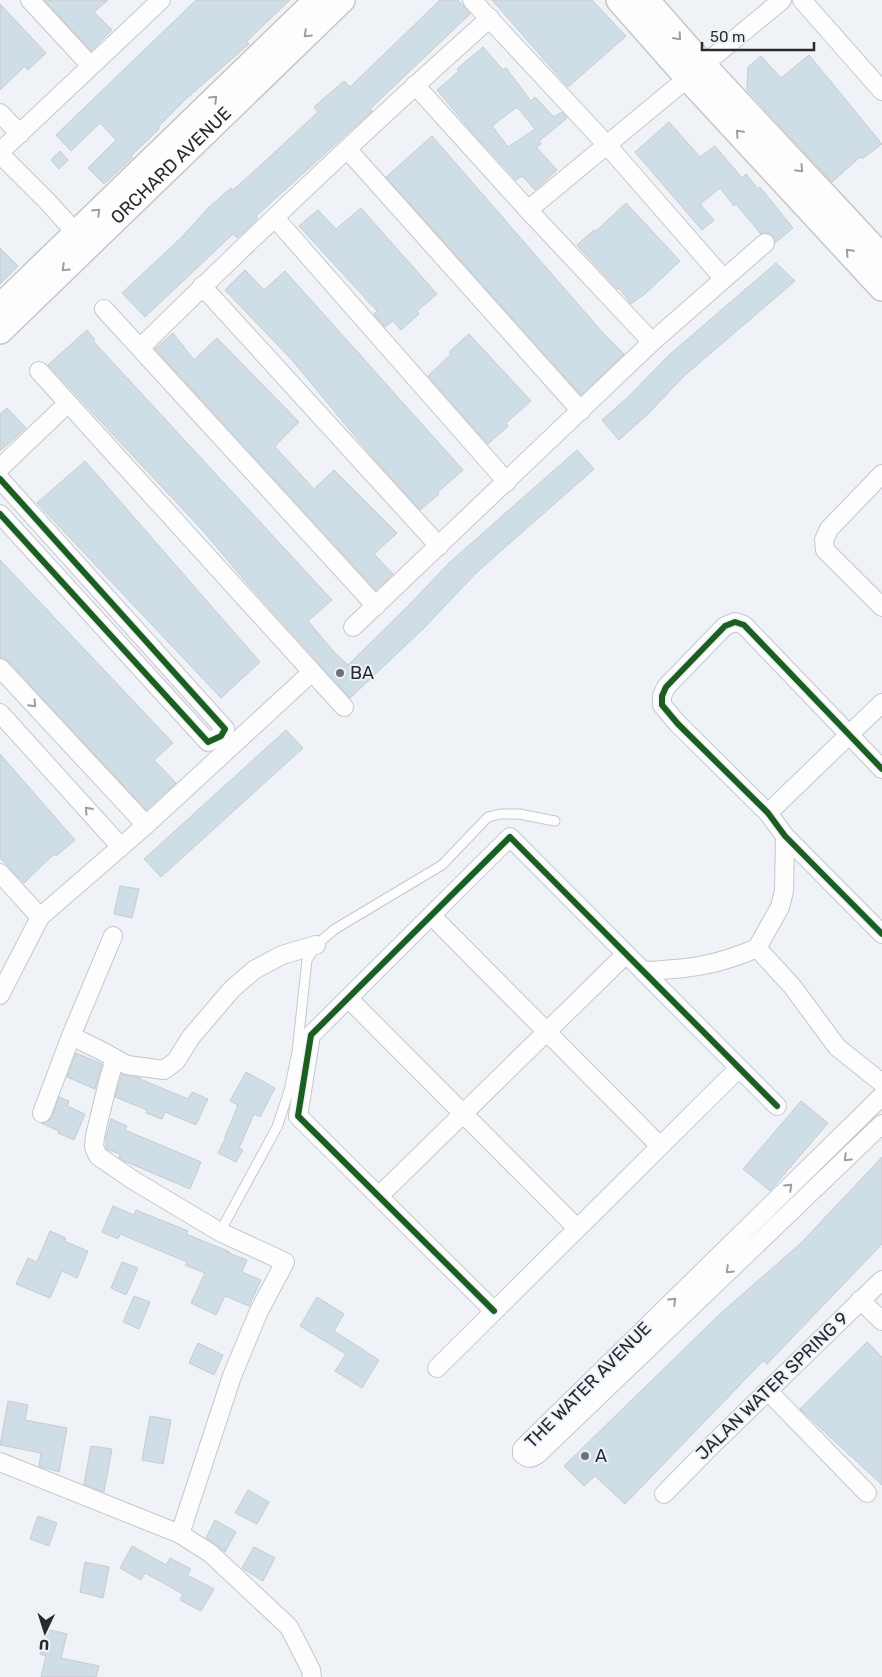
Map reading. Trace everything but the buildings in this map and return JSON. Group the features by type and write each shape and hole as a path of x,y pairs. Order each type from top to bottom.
{"street":[{"path":"30,0 91,66"},
{"path":"81,239 48,201 0,153 161,0"},
{"name":"ORCHARD AVENUE","path":"273,55 317,0"},
{"name":"ORCHARD AVENUE","path":"0,307 81,239 273,55 342,0"},
{"path":"472,0 607,144 723,278"},
{"path":"620,0 695,71 882,257"},
{"path":"646,0 695,71 882,288"},
{"path":"528,210 782,0"},
{"path":"802,0 878,80"},
{"path":"140,348 202,286 347,149 490,18"},
{"path":"415,85 528,210 652,342"},
{"path":"0,113 20,134"},
{"path":"347,149 581,411"},
{"path":"275,218 507,482"},
{"name":"ORCHARD AVENUE","path":"0,332 81,239"},
{"path":"353,628 652,342 765,243"},
{"path":"202,286 438,546"},
{"path":"104,309 376,606"},
{"path":"39,371 344,707"},
{"path":"0,468 68,403"},
{"path":"882,474 829,530 824,540 825,550 882,607"},
{"path":"0,479 225,729 221,736 208,742 0,514"},
{"path":"882,769 744,625 734,622 724,626 666,687 662,696 662,705 678,724 768,813 785,836 882,933"},
{"path":"0,668 146,825"},
{"path":"0,996 40,917 146,825 312,672"},
{"path":"768,813 850,736 882,703"},
{"path":"0,713 121,847"},
{"path":"643,971 687,969 715,964 757,948 780,907 784,892 785,836"},
{"path":"494,1311 298,1116 311,1035 510,838 777,1106"},
{"path":"0,874 40,917"},
{"path":"432,916 660,1146"},
{"path":"42,1113 71,1036 113,936"},
{"path":"71,1036 127,1065 164,1070 176,1061 191,1037 232,989 254,970 282,954 316,945"},
{"path":"757,948 792,986 837,1047 882,1083"},
{"path":"379,1196 626,954"},
{"path":"348,998 577,1228"},
{"path":"115,1059 94,1147 98,1156 133,1180 220,1232 285,1262 259,1311 232,1376 180,1534"},
{"path":"437,1368 739,1068"},
{"name":"THE WATER AVENUE","path":"882,1096 526,1445 522,1450 522,1454 526,1458 532,1458 538,1454 882,1124"},
{"name":"JALAN WATER SPRING 9","path":"664,1494 882,1280"},
{"path":"860,1300 882,1321"},
{"path":"768,1392 866,1493"},
{"path":"0,1462 180,1534 210,1553 289,1627 311,1670 312,1677"}],"lane":[{"path":"220,1232 277,1127 289,1090 298,1052 307,960 316,945 335,929 442,865 488,817 500,814 519,814 555,821"}],"cycle path":[{"path":"0,479 225,729 221,736 208,742 0,514"},
{"path":"882,769 744,625 735,622 725,626 666,687 662,696 662,705 678,724 768,813 785,836 882,934"},
{"path":"494,1311 298,1116 311,1035 510,837 777,1106"}],"place":[{"name":"BA","path":"340,673"},
{"name":"A","path":"585,1456"}]}
